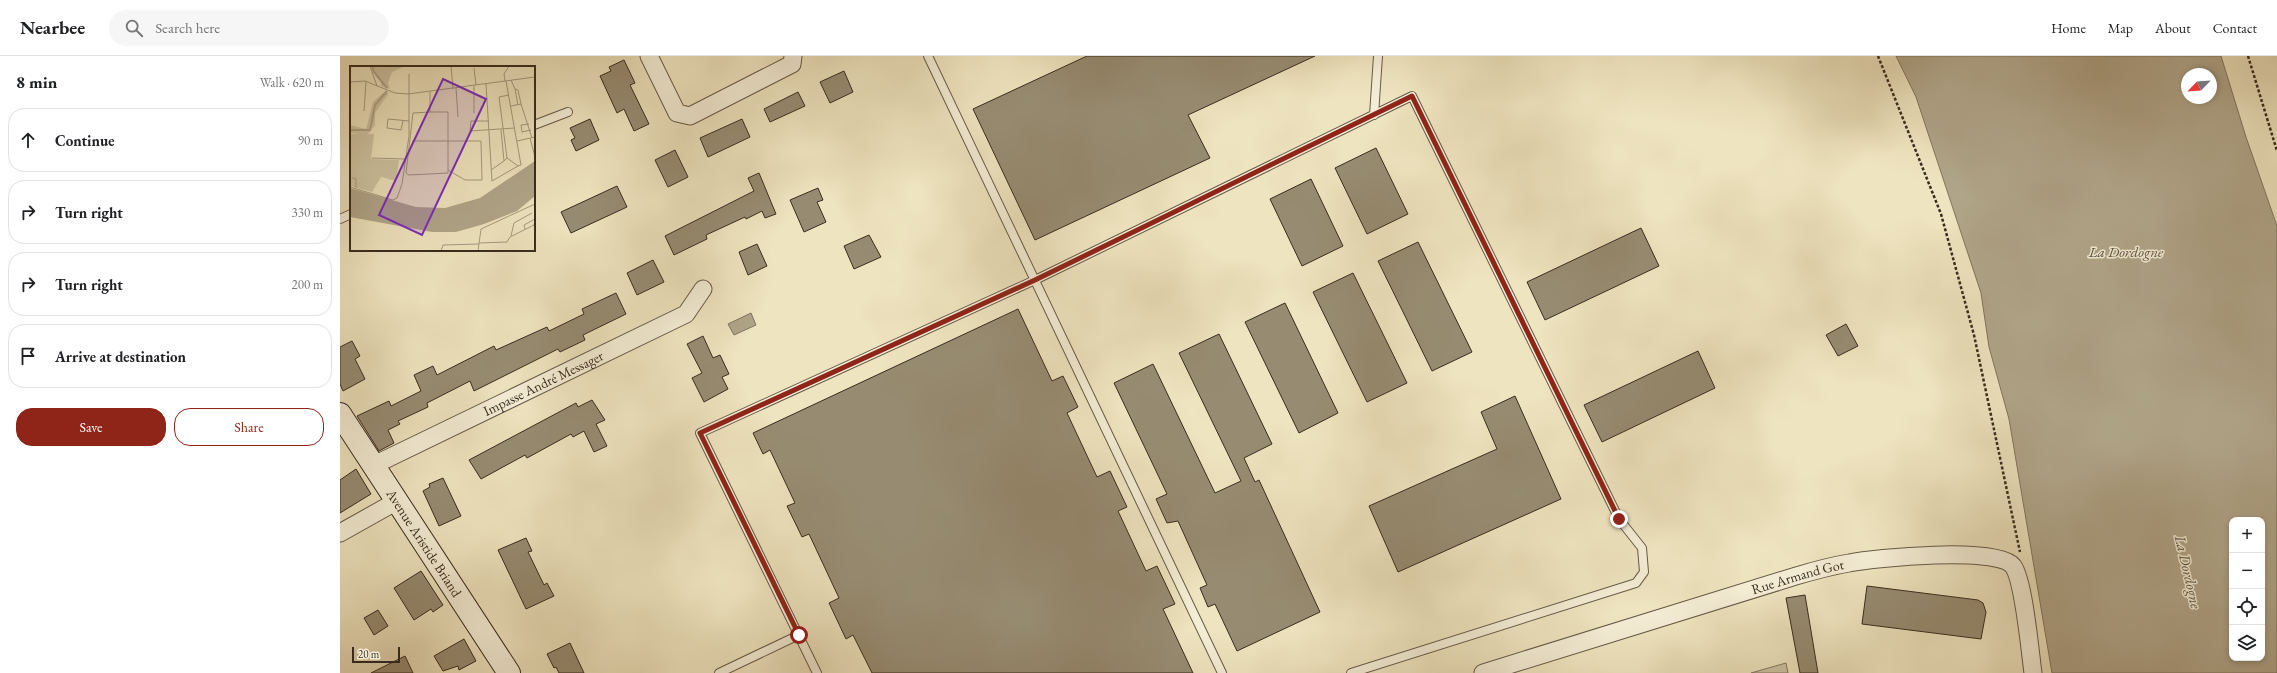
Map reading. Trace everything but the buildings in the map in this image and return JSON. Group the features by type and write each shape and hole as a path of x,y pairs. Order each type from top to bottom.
{"main road":[{"name":"Avenue Aristide Briand","path":"340,414 509,673"}],"street":[{"path":"648,56 677,113 690,116 792,64 793,56"},
{"name":"Impasse André Messager","path":"374,465 686,314 703,289"},
{"path":"340,533 397,501"},
{"name":"Rue Armand Got","path":"1483,673 1796,576 1847,563 1884,558 1978,555 2002,558 2013,566 2022,592 2033,673"}],"lane":[{"path":"928,56 1222,673"},
{"path":"1374,115 1378,56"},
{"path":"817,673 700,433 1035,280 1412,96 1619,519 1642,548 1644,572 1636,583 1352,673"},
{"path":"535,125 568,112"},
{"path":"340,219 350,214"},
{"path":"719,673 799,635"}],"path":[{"path":"1878,56 1941,214 1974,335 2020,552"},
{"path":"2248,56 2277,151"}],"shaded area":[{"path":"1786,663 1788,673 1751,673"}],"water":[{"name":"La Dordogne","path":"1896,56 2221,56 2246,137 2277,226 2277,673 2052,673 2009,419 1989,347 1981,293 1916,97"},
{"path":"751,313 756,325 734,335 728,324"}],"route":[{"path":"799,635 700,433 1035,280 1412,96 1619,519"}]}
